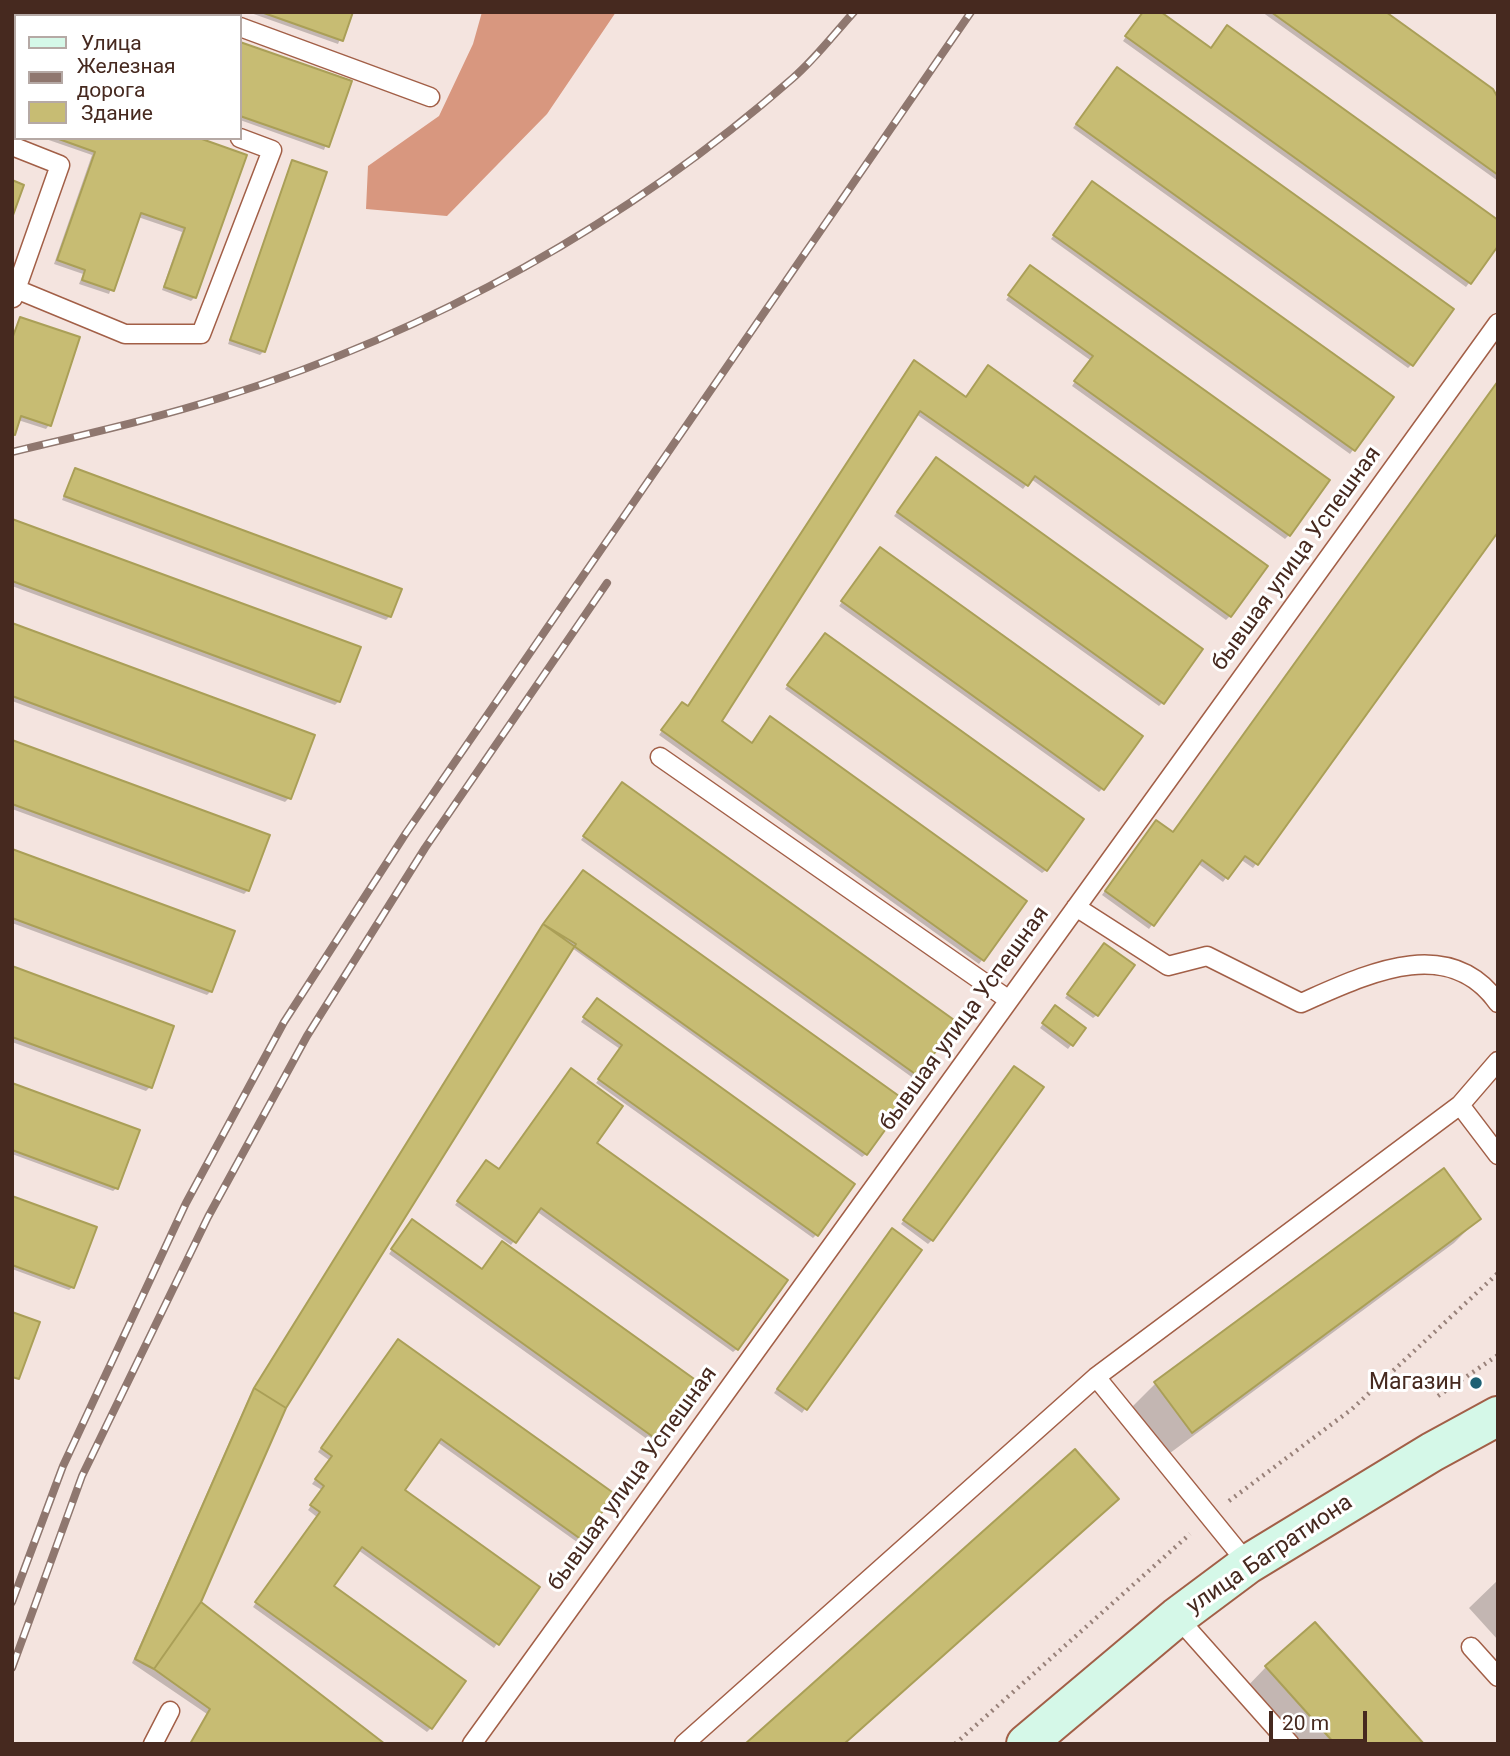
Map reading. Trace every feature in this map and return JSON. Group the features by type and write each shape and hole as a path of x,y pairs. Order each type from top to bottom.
{"street":[{"name":"улица Багратиона","path":"1026,1744 1177,1617 1248,1564 1432,1452 1498,1416"}],"lane":[{"path":"242,28 430,97"},
{"path":"12,146 60,165 14,295 125,334 201,334 272,150 242,139"},
{"name":"бывшая улица Успешная","path":"471,1744 1498,323"},
{"path":"660,757 1009,1000"},
{"path":"1076,907 1168,966 1207,956 1300,1003 1380,969 1434,963 1484,984 1498,1003"},
{"path":"684,1744 1096,1377 1460,1105 1498,1061"},
{"path":"1460,1105 1498,1154"},
{"path":"1096,1377 1248,1564"},
{"path":"1177,1617 1290,1744"},
{"path":"1471,1647 1498,1677"},
{"path":"153,1744 170,1711"}],"path":[{"path":"1438,1396 1498,1355"}],"shaded area":[{"path":"482,12 616,12 547,114 447,216 366,209 368,166 439,116 473,44"}],"building":[{"path":"155,12 160,14 52,14"},
{"path":"261,12 353,12 343,41"},
{"path":"1143,12 1161,12 1211,48 1227,25 1498,220 1498,246 1471,284 1125,36"},
{"path":"1271,12 1386,12 1493,89 1498,98 1498,175"},
{"path":"242,43 352,81 329,147 242,117"},
{"path":"1117,67 1454,309 1413,366 1076,124"},
{"path":"62,140 205,140 247,155 196,298 164,287 185,228 141,213 114,291 82,280 85,270 57,260 95,152"},
{"path":"292,160 327,172 265,352 230,340"},
{"path":"12,180 24,185 12,218"},
{"path":"1092,181 1394,397 1355,451 1053,235"},
{"path":"1030,265 1330,480 1290,536 1074,381 1093,356 1008,295"},
{"path":"20,317 80,337 51,426 21,416 15,435 12,434 12,339"},
{"path":"914,360 966,397 988,365 1268,566 1231,617 1035,476 1028,486 920,411 722,721 752,743 770,716 1027,901 984,961 661,730 682,702 688,706"},
{"path":"1498,381 1498,532 1258,865 1245,856 1228,879 1202,860 1154,926 1105,891 1156,820 1173,832"},
{"path":"936,457 1203,649 1164,704 897,512"},
{"path":"75,468 402,589 391,617 64,496"},
{"path":"12,519 361,647 340,702 12,581"},
{"path":"880,547 1143,736 1104,790 841,601"},
{"path":"12,623 315,735 291,799 12,696"},
{"path":"825,633 1084,819 1047,871 787,685"},
{"path":"12,740 270,835 249,891 12,804"},
{"path":"622,782 957,1022 918,1076 583,836"},
{"path":"12,849 235,931 212,992 12,918"},
{"path":"583,870 906,1101 867,1155 543,924"},
{"path":"543,924 576,944 286,1408 254,1388"},
{"path":"1104,943 1135,965 1098,1016 1067,994"},
{"path":"12,966 174,1026 152,1088 12,1037"},
{"path":"597,998 855,1184 818,1236 598,1079 622,1045 583,1017"},
{"path":"1055,1005 1086,1028 1073,1046 1042,1023"},
{"path":"1014,1066 1044,1087 933,1241 903,1220"},
{"path":"571,1068 623,1106 597,1143 788,1280 738,1350 541,1208 516,1243 457,1201 486,1160 499,1169"},
{"path":"12,1083 140,1130 118,1189 12,1150"},
{"path":"1444,1168 1481,1219 1192,1433 1154,1382"},
{"path":"12,1196 97,1227 74,1288 12,1265"},
{"path":"412,1219 482,1269 502,1241 704,1386 663,1444 391,1249"},
{"path":"892,1228 922,1250 807,1410 777,1389"},
{"path":"12,1312 40,1322 19,1379 12,1377"},
{"path":"398,1339 615,1494 582,1540 441,1439 405,1490 540,1587 499,1645 362,1547 334,1586 466,1681 432,1729 255,1602 320,1512 310,1505 324,1486 315,1479 332,1456 321,1448"},
{"path":"254,1388 286,1408 201,1602 154,1669 135,1659"},
{"path":"1075,1449 1119,1499 844,1744 745,1744"},
{"path":"201,1602 385,1744 190,1744 210,1709 154,1669"},
{"path":"1315,1622 1424,1744 1335,1744 1265,1666"}],"railway":[{"path":"12,452 144,420 223,397 300,371 377,340 452,305 595,225 664,179 730,130 793,78 854,12"},
{"path":"12,1602 63,1466 186,1203 284,1022 406,833 971,12"},
{"path":"12,1668 82,1476 208,1217 307,1036 425,848 607,583"}],"place":[{"name":"Магазин","path":"1476,1383"}]}
